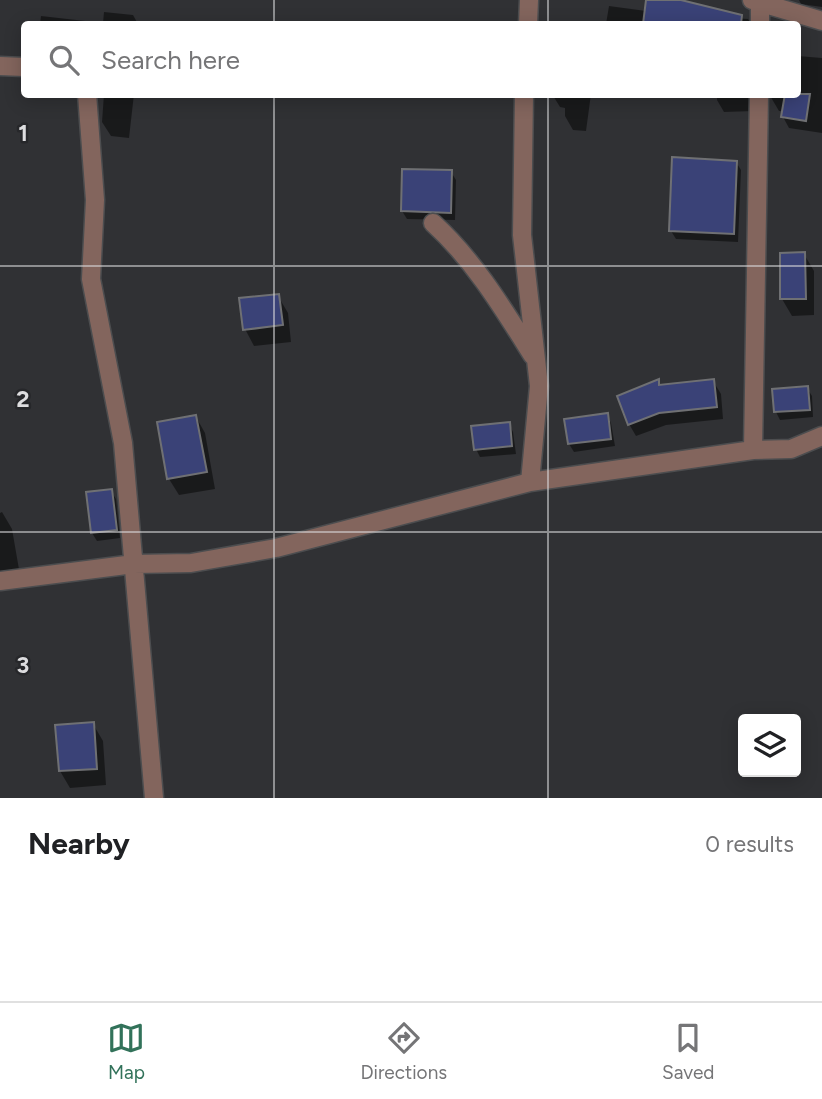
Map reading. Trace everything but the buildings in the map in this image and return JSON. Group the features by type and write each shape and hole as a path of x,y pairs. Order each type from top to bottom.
{"street":[{"path":"528,21 529,0"},
{"path":"759,21 756,1 822,21"},
{"path":"0,66 21,67"},
{"path":"87,98 95,200 91,279 123,443 154,798"},
{"path":"524,98 522,235 539,386 530,482"},
{"path":"753,450 759,98"},
{"path":"433,223 471,264 537,362"},
{"path":"0,581 134,564 191,563 276,548 530,482 753,450 791,449 822,436"}]}
